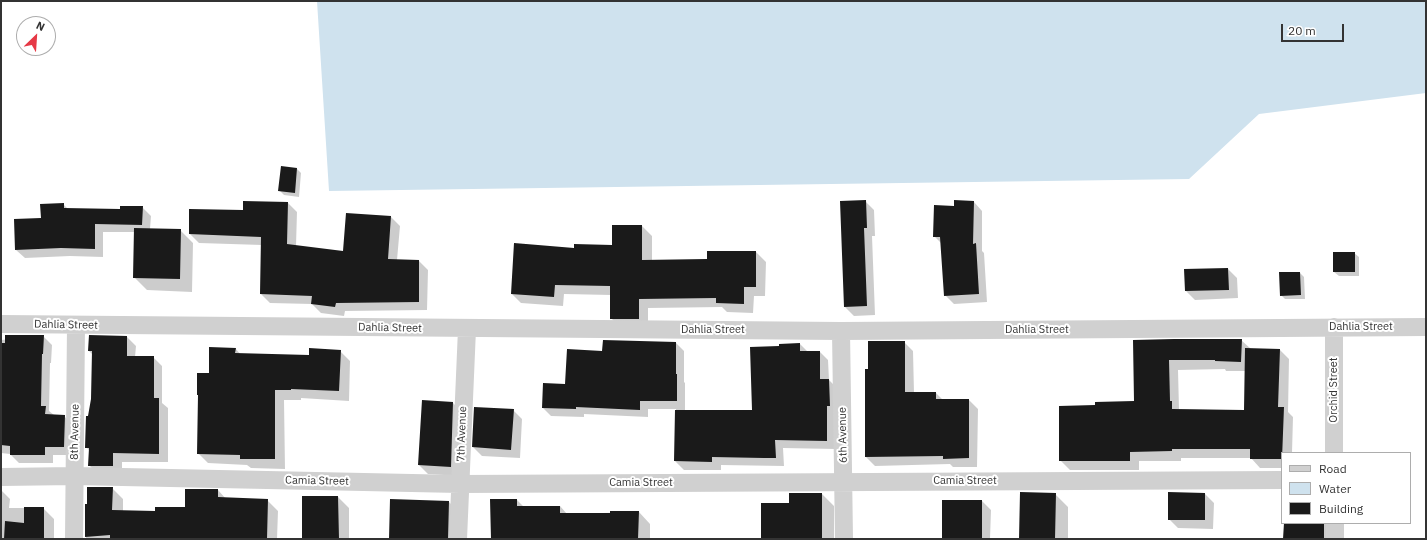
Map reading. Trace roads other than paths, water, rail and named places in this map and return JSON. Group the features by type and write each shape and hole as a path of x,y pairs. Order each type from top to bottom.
{"street":[{"name":"Dahlia Street","path":"1,324 841,331 1426,326"},
{"name":"8th Avenue","path":"74,539 76,325"},
{"name":"Orchid Street","path":"1334,327 1334,452"},
{"name":"7th Avenue","path":"458,539 467,329"},
{"name":"6th Avenue","path":"841,331 844,539"},
{"name":"Camia Street","path":"1,477 74,476 460,484 1281,480"},
{"path":"1335,524 1335,539"}],"water":[{"path":"317,1 1426,1 1426,93 1259,114 1189,179 329,191"}]}
